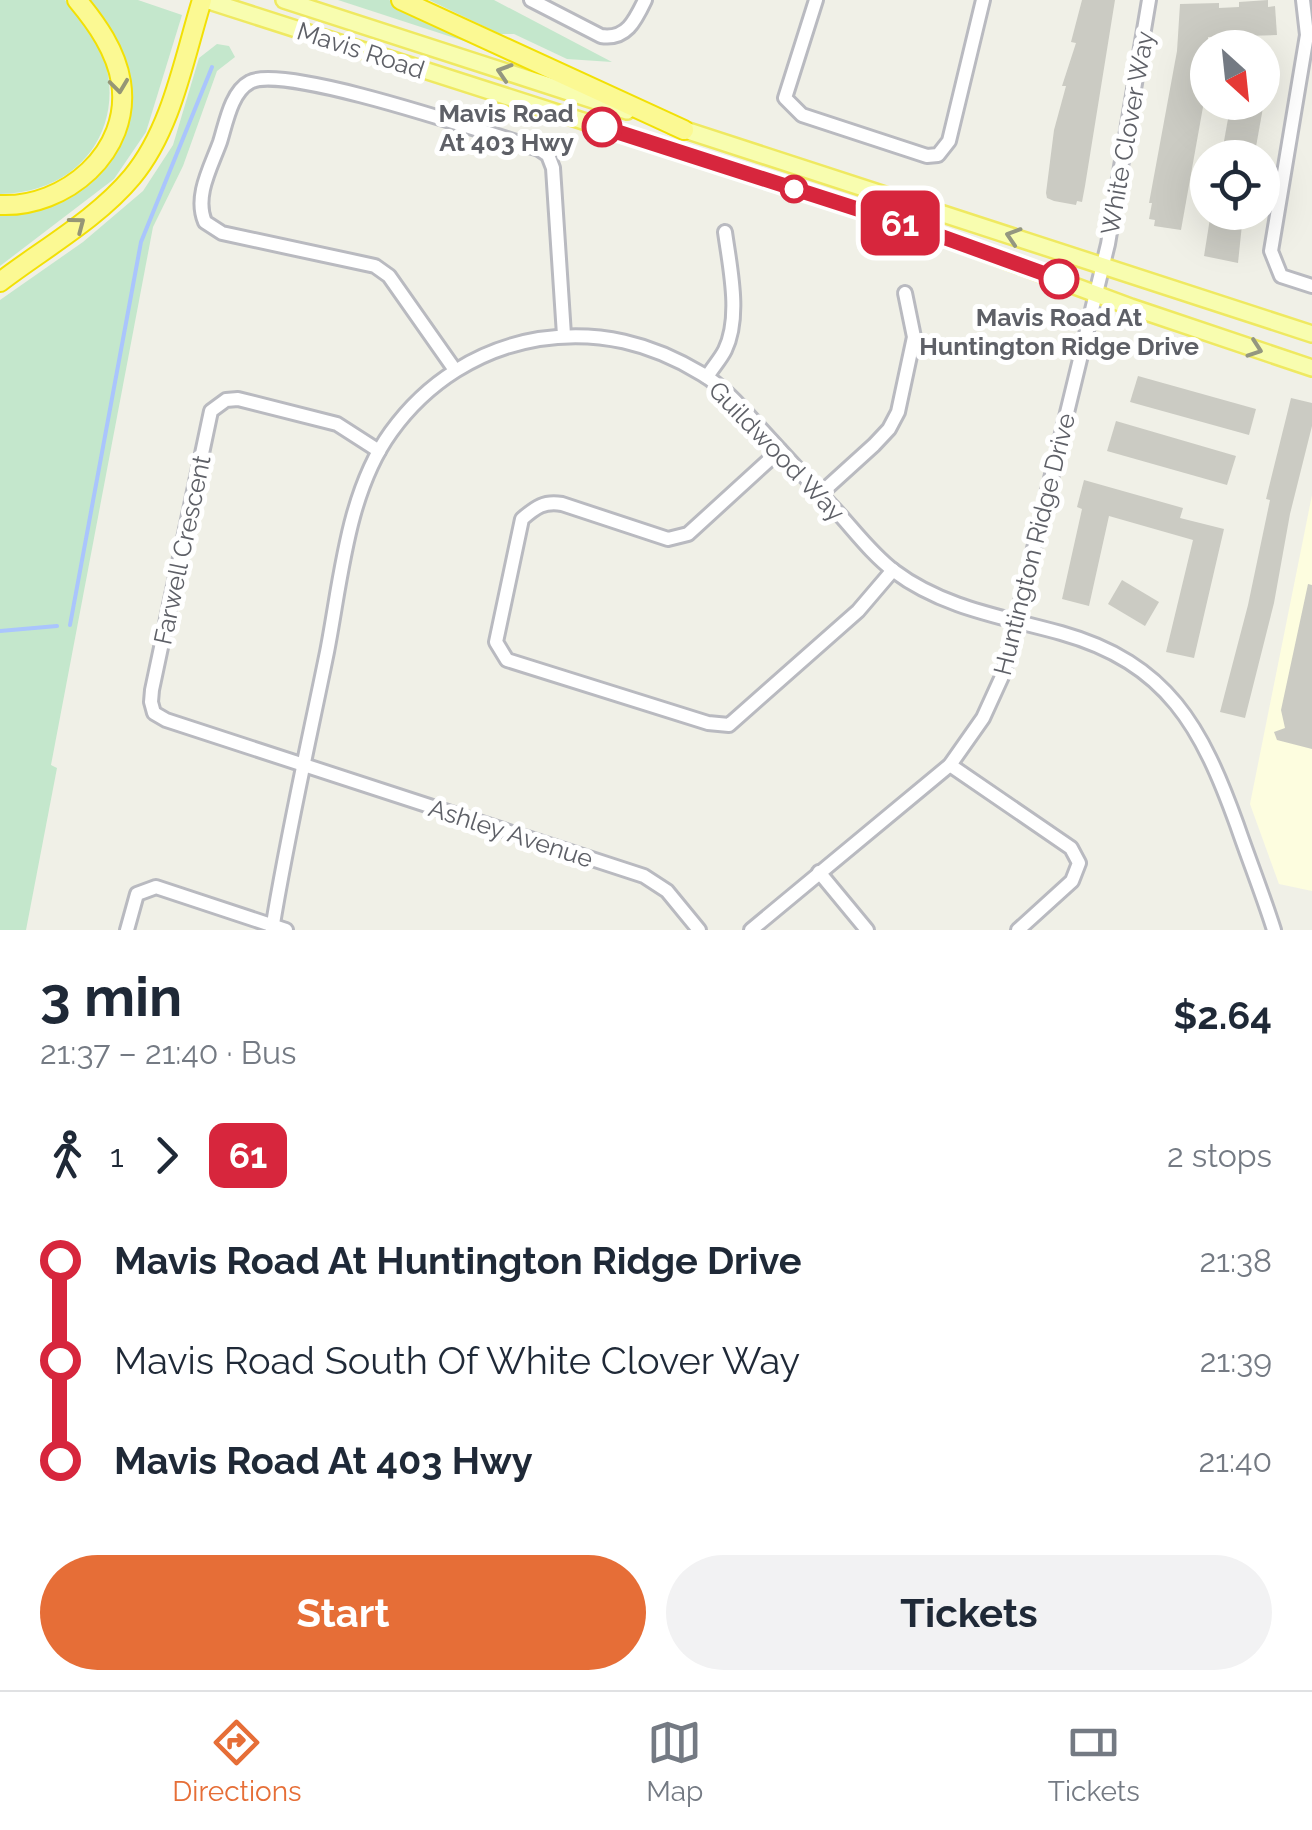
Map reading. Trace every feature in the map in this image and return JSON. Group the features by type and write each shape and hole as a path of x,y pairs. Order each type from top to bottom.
{"highway":[{"path":"0,205 34,202 68,188 99,161 112,138 121,106 117,66 96,24 77,0"},
{"path":"0,282 106,203 134,175 164,120 204,0"},
{"path":"401,0 684,130"}],"main road":[{"name":"Mavis Road","path":"204,0 929,232 1312,368"},
{"name":"Mavis Road","path":"284,0 1312,334"}],"street":[{"path":"531,0 610,38 620,36 628,28 645,0"},
{"path":"816,0 785,98 802,115 927,156 938,155 950,141 983,0"},
{"name":"White Clover Way","path":"1096,294 1149,0"},
{"path":"1303,0 1306,36 1271,250 1281,276 1312,286"},
{"path":"454,370 389,276 375,266 222,233 205,222 200,200 234,101 246,83 260,77 340,89 548,155 553,168 564,335"},
{"path":"1295,117 1312,118"},
{"path":"706,376 724,352 731,331 725,232"},
{"path":"820,494 874,445 898,412 914,337 905,293"},
{"name":"Huntington Ridge Drive","path":"751,930 950,764 983,718 1004,672 1096,294"},
{"name":"Guildwood Way","path":"277,929 286,841 352,524 379,450 410,408 454,370 496,350 564,335 624,339 662,352 706,376 893,570 922,590 956,605 1105,649 1158,685 1185,712 1216,768 1274,930"},
{"name":"Farwell Crescent","path":"304,765 166,720 154,713 150,702 211,411 226,400 238,399 315,416 337,424 379,450"},
{"path":"780,450 688,534 668,539 562,504 549,502 536,507 522,519 496,642 500,652 507,660 708,724 729,725 848,621 893,570"},
{"path":"950,764 1071,848 1079,863 1072,881 1018,930"},
{"name":"Ashley Avenue","path":"304,765 644,876 667,891 699,930"},
{"path":"819,872 867,930"},
{"path":"126,930 137,894 156,887 277,929"}],"shaded area":[{"path":"0,0 65,0 90,29 105,60 110,92 105,123 91,151 69,173 38,188 0,194"},
{"path":"84,0 138,0 182,15 146,132 114,179 0,266 0,212 51,204 118,141 121,81 117,50 100,18"},
{"path":"338,0 389,0 472,37 470,43"},
{"path":"429,0 494,0 612,62 567,59 514,34 500,34"},
{"path":"217,44 229,46 235,57 217,71 183,166 153,227 51,765 57,768 26,930 0,930 0,300 83,242 143,191 173,145 199,58"},
{"path":"1312,495 1312,891 1279,884 1250,804"}],"building":[{"path":"1082,0 1115,0 1082,202 1077,201 1076,205 1054,201 1046,193 1054,130 1066,86 1062,86 1076,43 1071,42"},
{"path":"1268,0 1268,7 1275,6 1277,30 1190,30 1190,120 1201,120 1197,140 1190,140 1190,180 1181,230 1154,226 1155,220 1149,219 1149,203 1177,51 1180,4 1219,3 1219,8 1239,7 1239,2"},
{"path":"1228,120 1261,120 1257,140 1224,140"},
{"path":"1208,230 1241,230 1238,263 1204,256"},
{"path":"1138,376 1256,409 1249,435 1130,402"},
{"path":"1291,398 1312,403 1312,426 1245,718 1220,712 1248,605 1270,500 1266,499"},
{"path":"1116,421 1236,456 1227,485 1107,451"},
{"path":"1084,480 1183,508 1180,518 1224,529 1194,658 1166,652 1193,540 1109,516 1089,606 1062,599 1082,509 1077,507"},
{"path":"1122,580 1159,602 1145,626 1108,604"},
{"path":"1308,584 1312,585 1312,749 1277,740 1274,732 1285,728 1281,710"}],"waterway":[{"path":"70,625 141,242 212,67"},
{"path":"0,631 57,626"}],"bus line":[{"name":"61","path":"602,127 929,232 1059,279"}],"place":[{"name":"Mavis Road At 403 Hwy","path":"602,127"},
{"name":"Mavis Road At Huntington Ridge Drive","path":"1059,279"}]}
